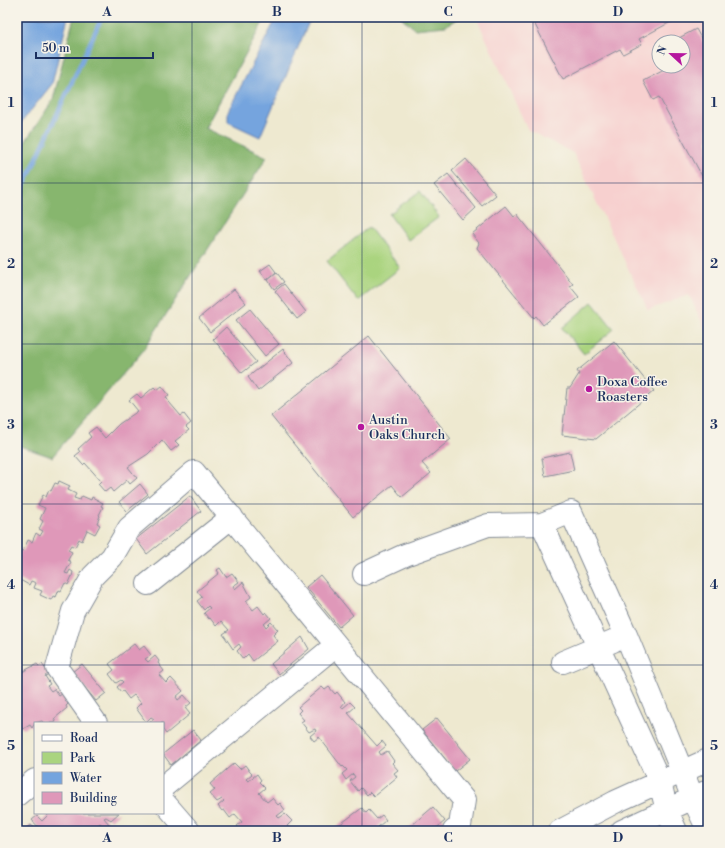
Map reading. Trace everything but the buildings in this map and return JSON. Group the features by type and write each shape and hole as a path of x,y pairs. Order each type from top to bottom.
{"street":[{"path":"95,722 57,668 72,611 93,576 112,557 129,528 194,472 464,800 460,826 454,831"},
{"path":"364,574 405,555 488,525 542,524 571,512 626,636 682,772 700,794 708,830"},
{"path":"148,584 232,517"},
{"path":"542,524 660,782 667,810 676,831"},
{"path":"563,662 626,636"},
{"path":"164,786 336,645"},
{"path":"560,831 616,802 708,760"},
{"path":"17,795 34,781"},
{"path":"622,831 700,794"},
{"path":"164,802 189,831"}],"shaded area":[{"path":"476,17 708,17 708,335 689,295 648,310 573,153 528,130"}],"green space":[{"path":"74,17 266,17 205,128 267,157 142,352 52,457 17,445 17,154 53,100"},
{"path":"401,17 459,17 446,26 415,29"},
{"path":"420,191 439,217 408,240 389,214"},
{"path":"369,227 400,268 358,301 327,261"},
{"path":"592,302 614,329 584,354 562,328"}],"water":[{"path":"17,17 68,17 52,84 17,128"},
{"path":"277,17 311,17 260,137 228,122 228,111"}],"waterway":[{"path":"17,201 102,17"}],"place":[{"name":"Doxa Coffee Roasters","path":"589,389"},
{"name":"Austin Oaks Church","path":"361,427"}]}
